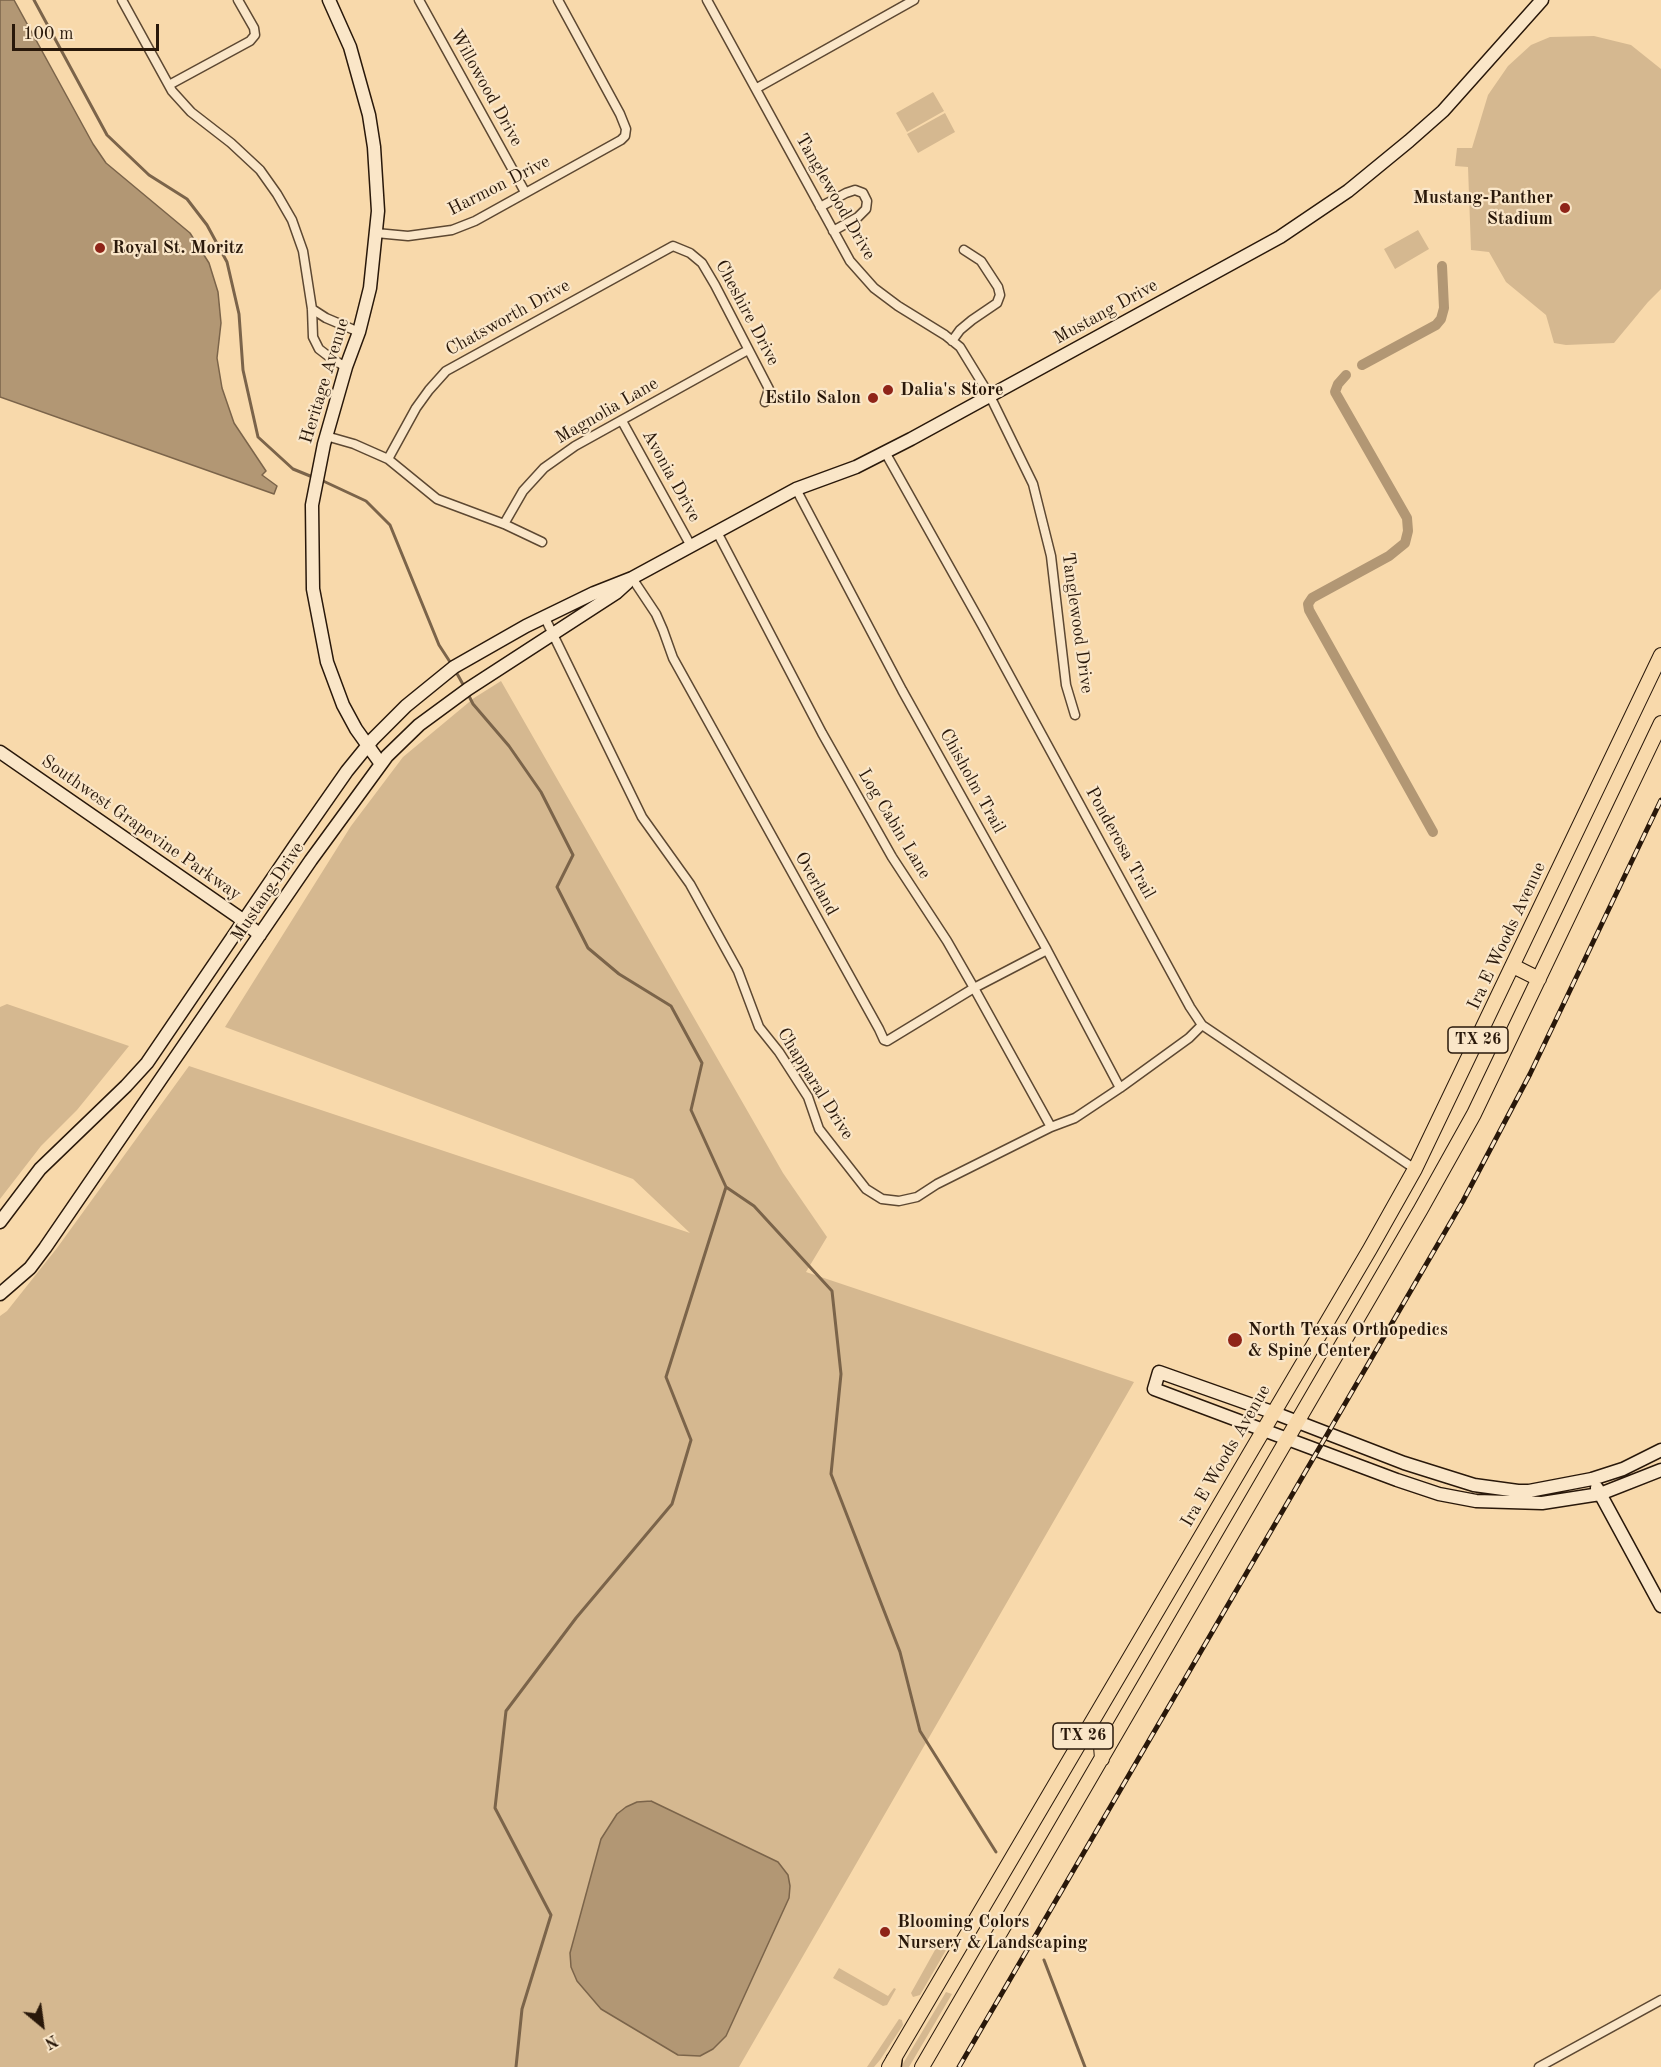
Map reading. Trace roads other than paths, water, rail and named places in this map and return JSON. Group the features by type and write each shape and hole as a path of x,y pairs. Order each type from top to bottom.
{"main road":[{"name":"Heritage Avenue","path":"329,0 350,47 369,115 378,211 370,288 359,332 346,367 326,436 312,505 314,589 327,662 343,705 367,746 381,764"},
{"name":"Mustang Drive","path":"0,1222 40,1169 147,1063 309,826 367,746 387,723 454,667 482,649 594,593 632,578 796,489 856,467 885,452 1280,237 1348,191 1443,111 1542,0"},
{"name":"Mustang Drive","path":"0,1294 30,1268 45,1248 260,935 381,764 419,725 468,689 616,593 632,578"},
{"name":"Ira E Woods Avenue","path":"892,2065 1272,1412 1370,1249 1414,1169 1661,655"},
{"name":"TX 26","path":"922,2067 1421,1209 1474,1113 1661,723"},
{"name":"Southwest Grapevine Parkway","path":"0,752 260,935"},
{"path":"1513,966 1539,979"},
{"path":"1661,1450 1623,1469 1592,1479 1529,1491 1473,1485 1404,1463 1272,1412 1159,1372 1154,1389 1397,1480 1439,1494 1470,1500 1542,1503 1600,1494 1661,1470"},
{"path":"1592,1479 1661,1606"},
{"path":"1470,1500 1473,1485"},
{"path":"1086,1730 1098,1737 1102,1759"}],"street":[{"path":"122,0 169,85 190,112 231,143 260,170 277,194 300,238 312,309 313,337 319,349 332,360 346,367"},
{"path":"169,85 250,41 255,35 254,28 238,0"},
{"name":"Willowood Drive","path":"419,0 525,192"},
{"name":"Harmon Drive","path":"376,233 408,236 452,230 475,221 621,140 626,129 620,114 558,0"},
{"name":"Tanglewood Drive","path":"707,0 850,261 874,288 960,347 990,396 1034,484 1051,556 1066,685 1075,715"},
{"path":"757,88 914,0"},
{"path":"820,207 855,190 863,193 867,201 866,209 858,217 832,231"},
{"name":"Chatsworth Drive","path":"388,459 416,408 446,371 665,250 673,246 680,248"},
{"name":"Cheshire Drive","path":"680,248 702,263 716,285 769,389 765,402"},
{"path":"952,341 966,325 997,303 1000,295 998,287 981,261 964,250"},
{"path":"312,309 326,318 359,332"},
{"name":"Magnolia Lane","path":"504,524 523,491 544,468 575,446 748,350"},
{"name":"Avonia Drive","path":"622,421 691,546"},
{"path":"326,436 354,444 388,459 437,499 504,524 542,542"},
{"name":"Ponderosa Trail","path":"885,452 1190,1007 1202,1024 1414,1169"},
{"name":"Chisholm Trail","path":"796,489 902,690 1047,950 1120,1088"},
{"name":"Log Cabin Lane","path":"717,532 834,754 892,857 947,941 1051,1127"},
{"name":"Overland","path":"632,578 656,614 673,658 884,1040 887,1041 974,988 1047,950"},
{"name":"Chapparal Drive","path":"545,618 642,817 690,884 738,971 759,1026 808,1097 819,1130 866,1189 882,1199 899,1201 917,1197 937,1184 1051,1127 1075,1118 1188,1038 1202,1024"},
{"path":"1539,2067 1661,2000"}],"waterway":[{"path":"34,0 107,135 149,175 187,199 207,225 227,262 239,314 243,370 258,437 293,469 315,478"},
{"path":"1362,365 1436,325 1441,319 1444,308 1442,266"},
{"path":"1346,375 1338,384 1335,392 1407,518 1408,531 1405,543 1389,556 1312,598 1308,604 1309,610 1433,832"},
{"path":"321,480 366,501 390,525 439,645 452,665"},
{"path":"455,670 465,688"},
{"path":"468,694 473,704 509,746 541,792 573,855 557,887 588,948 619,974 671,1006 702,1063 691,1110 726,1187 666,1377 691,1440 672,1504 576,1618 506,1711 495,1808 551,1915 522,2009 516,2067"},
{"path":"726,1187 754,1206 832,1291 841,1374 831,1474 900,1652 920,1731 996,1852"},
{"path":"1044,1960 1085,2067"}],"railway":[{"path":"959,2067 1463,1201 1530,1074 1661,800"}],"place":[{"name":"Mustang-Panther Stadium","path":"1565,208"},
{"name":"Royal St. Moritz","path":"100,248"},
{"name":"Dalia's Store","path":"888,390"},
{"name":"Estilo Salon","path":"873,398"},
{"name":"North Texas Orthopedics & Spine Center","path":"1235,1340"},
{"name":"Blooming Colors Nursery & Landscaping","path":"885,1932"}]}
